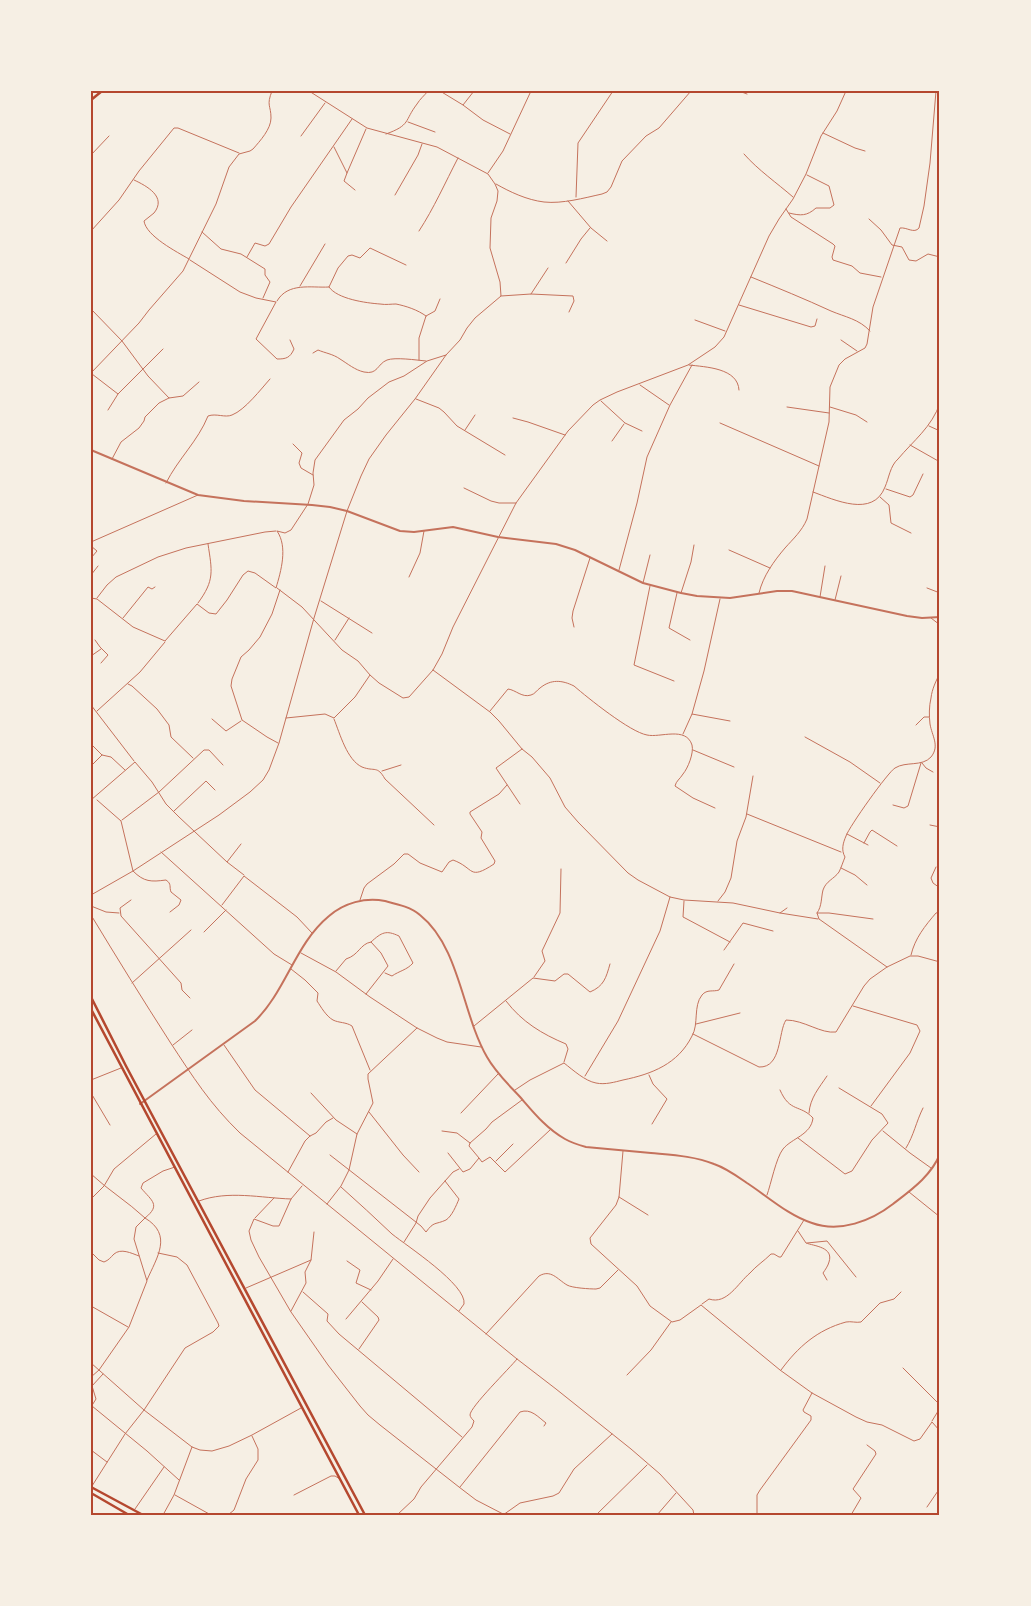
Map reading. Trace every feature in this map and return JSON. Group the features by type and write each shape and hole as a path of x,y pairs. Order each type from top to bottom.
{"main road":[{"path":"91,100 102,91"},
{"path":"91,997 144,1101 365,1515"},
{"path":"91,1010 359,1515"},
{"path":"266,1341 271,1338"},
{"path":"321,1443 325,1441"},
{"path":"91,1486 143,1515"},
{"path":"91,1493 129,1515"}],"street":[{"path":"118,394 91,373 139,324 183,271 216,204 229,167 240,154 254,149 270,125 271,116 268,103 272,91"},
{"path":"309,91 367,128 437,147 488,174 498,191 497,201 491,218 490,248 500,282 500,296"},
{"path":"386,134 398,129 407,122 416,105 428,91"},
{"path":"440,91 483,120 511,134"},
{"path":"463,105 474,91"},
{"path":"488,174 496,164 531,91"},
{"path":"576,198 578,144 613,91"},
{"path":"495,184 518,195 544,202 568,200 607,192 614,181 622,161 646,136 659,128 691,91"},
{"path":"739,91 747,94"},
{"path":"197,604 209,613 216,614 243,575 248,571 255,573 280,590 314,618 320,628 342,650 358,661 370,676 403,698 409,697 433,670 442,654 453,627 516,503 565,436 593,405 600,400 688,365 720,343 769,236 794,197 806,174 822,133 837,111 846,91"},
{"path":"759,593 764,576 805,524 820,467 829,422 830,387 834,374 845,359 865,348 867,344 873,307 900,228 913,231 919,228 930,163 936,91"},
{"path":"301,136 326,102"},
{"path":"247,257 255,243 265,246 269,244 291,207 334,147 352,118"},
{"path":"407,122 435,132"},
{"path":"91,231 114,206 174,128 240,154"},
{"path":"355,190 344,181 367,128"},
{"path":"822,133 865,151"},
{"path":"91,154 109,136"},
{"path":"395,195 418,155 422,143"},
{"path":"334,147 347,173"},
{"path":"744,154 754,165 794,197"},
{"path":"419,232 431,213 440,191 458,158"},
{"path":"788,213 803,216 811,213 816,208 830,208 834,205 829,186 806,174"},
{"path":"134,179 149,188 159,200 158,207 144,221 145,226 161,242 240,292 276,302"},
{"path":"568,200 591,228 607,241"},
{"path":"785,209 796,221 833,244 833,260 852,266 860,273 882,278"},
{"path":"869,219 881,230 889,243 902,247 909,260 921,259 928,254 940,257"},
{"path":"566,263 581,239 591,228"},
{"path":"202,231 221,249 238,252 265,269 264,276 270,282 262,299"},
{"path":"299,286 325,244"},
{"path":"329,287 338,268 348,256 352,255 360,258 370,248 406,265"},
{"path":"531,294 548,268"},
{"path":"751,276 851,318 870,330"},
{"path":"290,340 294,349 292,354 288,358 277,359 256,340 277,299 299,286 329,287 335,294 342,297 381,304 396,304 416,310 426,316"},
{"path":"91,896 193,832 260,784 269,770 279,743 314,618 347,511 360,476 369,459 386,435 475,318 500,296 531,294 573,296 574,301 569,312"},
{"path":"419,360 419,338 426,316 434,311 440,299"},
{"path":"738,305 811,328 815,326 817,319"},
{"path":"91,309 122,341 142,369 170,398"},
{"path":"695,320 726,332"},
{"path":"841,340 858,351"},
{"path":"108,410 118,394 163,349"},
{"path":"313,353 318,350 334,356 355,369 371,372 376,371 382,364 390,360 427,361"},
{"path":"97,599 112,580 130,569 186,548 265,532 290,532 308,504 314,485 315,460 344,420 368,398 390,382 404,376 435,357 446,356"},
{"path":"688,365 728,373 739,384 739,390"},
{"path":"619,571 647,457 670,405 692,365"},
{"path":"166,482 193,444 208,416 211,414 225,416 234,414 270,379"},
{"path":"112,459 121,442 139,428 158,403 170,398 183,396 199,382"},
{"path":"638,384 670,405"},
{"path":"415,399 438,408 457,426 505,455"},
{"path":"600,400 625,424 642,431"},
{"path":"812,492 854,505 872,502 880,497 885,489 894,462 929,426 940,404"},
{"path":"830,406 856,415 867,422"},
{"path":"787,407 830,413"},
{"path":"464,430 475,415"},
{"path":"513,418 565,436"},
{"path":"720,423 820,467"},
{"path":"612,441 625,424"},
{"path":"929,426 940,431"},
{"path":"293,444 302,453 299,463 300,468 313,476"},
{"path":"910,445 940,462"},
{"path":"91,450 198,495 244,501 330,507 347,511 400,531 414,532 453,527 498,537 556,544 576,550 643,584 681,593 730,598 759,593 792,591 899,615 940,617"},
{"path":"91,456 95,452"},
{"path":"885,489 910,497 913,495 923,474"},
{"path":"464,488 491,501 516,503"},
{"path":"91,542 198,495"},
{"path":"880,497 889,505 891,523 911,534"},
{"path":"409,577 420,552 424,530"},
{"path":"276,588 280,575 282,545 281,538 277,532"},
{"path":"97,711 140,672 206,591 211,576 208,544"},
{"path":"681,593 691,562 694,545"},
{"path":"91,546 97,551 91,558"},
{"path":"729,550 770,568"},
{"path":"643,584 650,555"},
{"path":"574,627 573,611 590,557"},
{"path":"91,575 98,566"},
{"path":"820,597 826,566"},
{"path":"834,600 841,576"},
{"path":"650,586 634,664 674,681"},
{"path":"122,619 148,587 152,589 155,587"},
{"path":"927,588 940,593"},
{"path":"279,743 267,738 242,720 231,686 241,657 255,644 263,632 272,614 280,590"},
{"path":"677,592 669,628 690,640"},
{"path":"91,598 97,599 133,627 165,642"},
{"path":"682,735 692,714 704,671 720,598"},
{"path":"320,601 372,633"},
{"path":"334,641 349,618"},
{"path":"931,618 940,625"},
{"path":"95,640 108,655 101,664"},
{"path":"91,656 101,648"},
{"path":"433,670 490,712 550,778 571,815 628,873 638,880 670,897 684,900 748,905 780,913 819,919 887,967"},
{"path":"817,913 820,909 823,890 826,884 839,872 845,858 842,852 846,834 881,784 895,768 922,762 931,756 935,746 929,717 932,690 940,673"},
{"path":"334,718 355,697 370,676"},
{"path":"490,712 508,689 522,696 532,695 547,683 561,681 574,686 615,718 641,734 648,736 664,734 682,735 690,740 692,750 687,766 675,783 675,786 693,798 715,808"},
{"path":"128,684 157,709 168,725 171,737 193,758"},
{"path":"91,704 159,792 166,804 193,832 244,876 297,917 313,934"},
{"path":"285,718 325,714 334,718 350,755 363,767 377,768 385,779 434,825"},
{"path":"692,714 730,721"},
{"path":"916,725 924,717 929,717"},
{"path":"212,718 226,731 242,720"},
{"path":"805,737 850,762 881,784"},
{"path":"91,744 102,755 112,757 126,770"},
{"path":"121,821 159,792 203,750 207,749 222,765"},
{"path":"520,804 496,770 496,767 522,749"},
{"path":"692,750 734,767"},
{"path":"91,766 102,755"},
{"path":"91,800 135,762"},
{"path":"922,762 926,768 933,772"},
{"path":"893,805 904,808 908,806 922,762"},
{"path":"381,772 401,765"},
{"path":"718,902 731,878 737,841 747,813 753,776"},
{"path":"174,811 206,781 216,790"},
{"path":"360,900 367,884 404,854 408,854 420,863 442,872 449,862 453,860 475,873 482,872 494,864 495,861 481,838 482,832 470,812 499,794 507,785"},
{"path":"97,800 121,821 133,871 145,880 152,882 166,880 170,883 171,892 181,901 170,912"},
{"path":"747,813 842,852"},
{"path":"930,825 940,827"},
{"path":"864,843 872,830 897,846"},
{"path":"846,834 868,846"},
{"path":"227,862 241,844"},
{"path":"161,852 222,905 274,954 292,966"},
{"path":"936,867 931,878 933,883 940,888"},
{"path":"840,868 855,875 867,885"},
{"path":"474,1026 533,978 545,961 542,952 560,914 561,869"},
{"path":"222,905 244,876"},
{"path":"584,1077 618,1021 660,931 670,897"},
{"path":"131,900 122,906 121,916 181,983 182,990 190,998"},
{"path":"140,1104 245,1030 264,1013 300,952 330,915 360,900 378,900 398,904 419,914 434,928 446,948 482,1047 498,1074 550,1129 574,1143 586,1147 704,1160 728,1170 804,1220 818,1226 830,1227 854,1224 876,1216 908,1192 933,1168 940,1154"},
{"path":"684,900 683,917 730,942"},
{"path":"91,906 106,912 120,913"},
{"path":"780,913 787,908"},
{"path":"204,932 226,910"},
{"path":"910,956 917,937 936,913 940,912"},
{"path":"817,913 819,919"},
{"path":"817,913 872,919"},
{"path":"91,915 132,983 204,1094 226,1120 287,1173 613,1434 660,1474 696,1515"},
{"path":"724,950 743,923 773,931"},
{"path":"132,983 191,930"},
{"path":"336,972 346,959 352,958 364,945 371,942 379,934 389,932 399,936 413,963 407,970 397,972 392,976 384,972"},
{"path":"366,994 388,966 381,953 371,942"},
{"path":"300,952 336,972 417,1028 448,1042 482,1047"},
{"path":"694,1034 763,1068 770,1063 779,1049 786,1020 799,1022 833,1033 838,1030 870,979 887,967 910,956 918,956 940,962"},
{"path":"533,978 555,981 564,974 568,974 590,992 601,986 606,980 610,964"},
{"path":"564,1063 595,1083 615,1082 648,1074 668,1064 686,1047 694,1034 700,998 708,991 719,990 734,964"},
{"path":"291,969 318,993 317,1001 328,1016 352,1026 370,1071"},
{"path":"506,1001 517,1015 551,1038 566,1044 568,1049 564,1063 530,1080 514,1091"},
{"path":"852,1005 917,1025 920,1031 910,1053 871,1107"},
{"path":"696,1024 740,1013"},
{"path":"327,1204 341,1186 349,1170 357,1134 373,1099 368,1079 370,1071 417,1028"},
{"path":"172,1045 192,1030"},
{"path":"223,1045 255,1090 310,1136"},
{"path":"91,1080 121,1068"},
{"path":"461,1113 498,1074"},
{"path":"648,1074 653,1084 667,1099 652,1124"},
{"path":"808,1114 813,1096 826,1076"},
{"path":"798,1138 845,1174 852,1171 872,1140 888,1123 882,1114 839,1088"},
{"path":"766,1196 783,1149 806,1132 813,1121 813,1118 808,1114 787,1102 780,1090"},
{"path":"91,1093 110,1125"},
{"path":"311,1093 333,1118 357,1134"},
{"path":"470,1143 492,1122 522,1099"},
{"path":"906,1149 923,1108"},
{"path":"368,1112 419,1172"},
{"path":"287,1173 302,1145 322,1125 333,1118"},
{"path":"442,1131 457,1132 470,1143 469,1146 481,1162 490,1157 504,1172 550,1129"},
{"path":"882,1130 933,1168"},
{"path":"91,1199 104,1186 108,1177 118,1165 156,1134"},
{"path":"495,1161 513,1144"},
{"path":"623,1150 619,1197 612,1212 590,1238 590,1241 637,1286 650,1306 672,1322"},
{"path":"448,1153 463,1172 466,1172 479,1158"},
{"path":"330,1155 421,1226 426,1232 432,1224 448,1219 454,1210 458,1199 446,1181"},
{"path":"147,1281 134,1244 134,1234 136,1227 152,1212 154,1203 141,1188 143,1183 179,1164"},
{"path":"404,1242 428,1202 453,1172 460,1169"},
{"path":"91,1174 152,1223 160,1232 162,1240 129,1327 99,1370 91,1377"},
{"path":"254,1219 273,1226 279,1226 291,1199 303,1185"},
{"path":"341,1186 441,1272 464,1298 465,1302 458,1311"},
{"path":"908,1192 940,1217"},
{"path":"198,1201 216,1196 291,1199"},
{"path":"619,1197 648,1215"},
{"path":"274,1198 254,1219 250,1227 251,1240 290,1312 328,1365 368,1415 398,1441 476,1500 503,1514 520,1503 553,1496 559,1493 574,1468 613,1434"},
{"path":"627,1375 651,1350 672,1322 680,1320 709,1299 715,1301 727,1296 771,1254 779,1258 781,1257 804,1220"},
{"path":"798,1230 806,1243 822,1247 828,1254 829,1263 823,1273 827,1280"},
{"path":"290,1312 303,1292 307,1280 305,1272 310,1260 314,1232"},
{"path":"806,1243 827,1242 856,1277"},
{"path":"91,1252 104,1262 119,1252 127,1252 139,1256"},
{"path":"91,1486 185,1348 213,1332 219,1326 186,1265 177,1257 158,1253"},
{"path":"346,1319 371,1290 394,1258"},
{"path":"245,1289 310,1260"},
{"path":"347,1261 360,1270 356,1283 371,1290"},
{"path":"486,1334 544,1273 552,1274 568,1285 596,1289 600,1288 619,1270"},
{"path":"303,1292 328,1314 327,1321 339,1334 462,1437"},
{"path":"780,1370 797,1349 807,1341 831,1327 848,1322 861,1322 880,1303 894,1299 901,1292"},
{"path":"359,1350 379,1320 361,1302"},
{"path":"701,1305 780,1370 812,1393 856,1418 882,1425 914,1441 920,1439 940,1407 903,1368"},
{"path":"91,1306 129,1327"},
{"path":"396,1515 414,1499 421,1486 474,1423 470,1415 474,1407 517,1359"},
{"path":"91,1363 144,1410 192,1447 200,1450 212,1451 229,1446 301,1408"},
{"path":"104,1373 92,1386 96,1399 92,1406 179,1480"},
{"path":"757,1515 757,1495 811,1420 811,1416 803,1410 812,1393"},
{"path":"460,1487 520,1412 531,1411 546,1423 544,1426"},
{"path":"932,1422 940,1431"},
{"path":"228,1515 234,1510 246,1479 258,1460 258,1449 252,1435"},
{"path":"852,1515 861,1501 853,1489 876,1454 875,1450 867,1445"},
{"path":"163,1515 174,1495 192,1447"},
{"path":"91,1450 107,1462"},
{"path":"596,1515 648,1464"},
{"path":"134,1511 164,1466"},
{"path":"294,1495 330,1476 340,1479"},
{"path":"927,1507 940,1488"},
{"path":"657,1515 676,1493"},
{"path":"174,1495 211,1515"}]}
